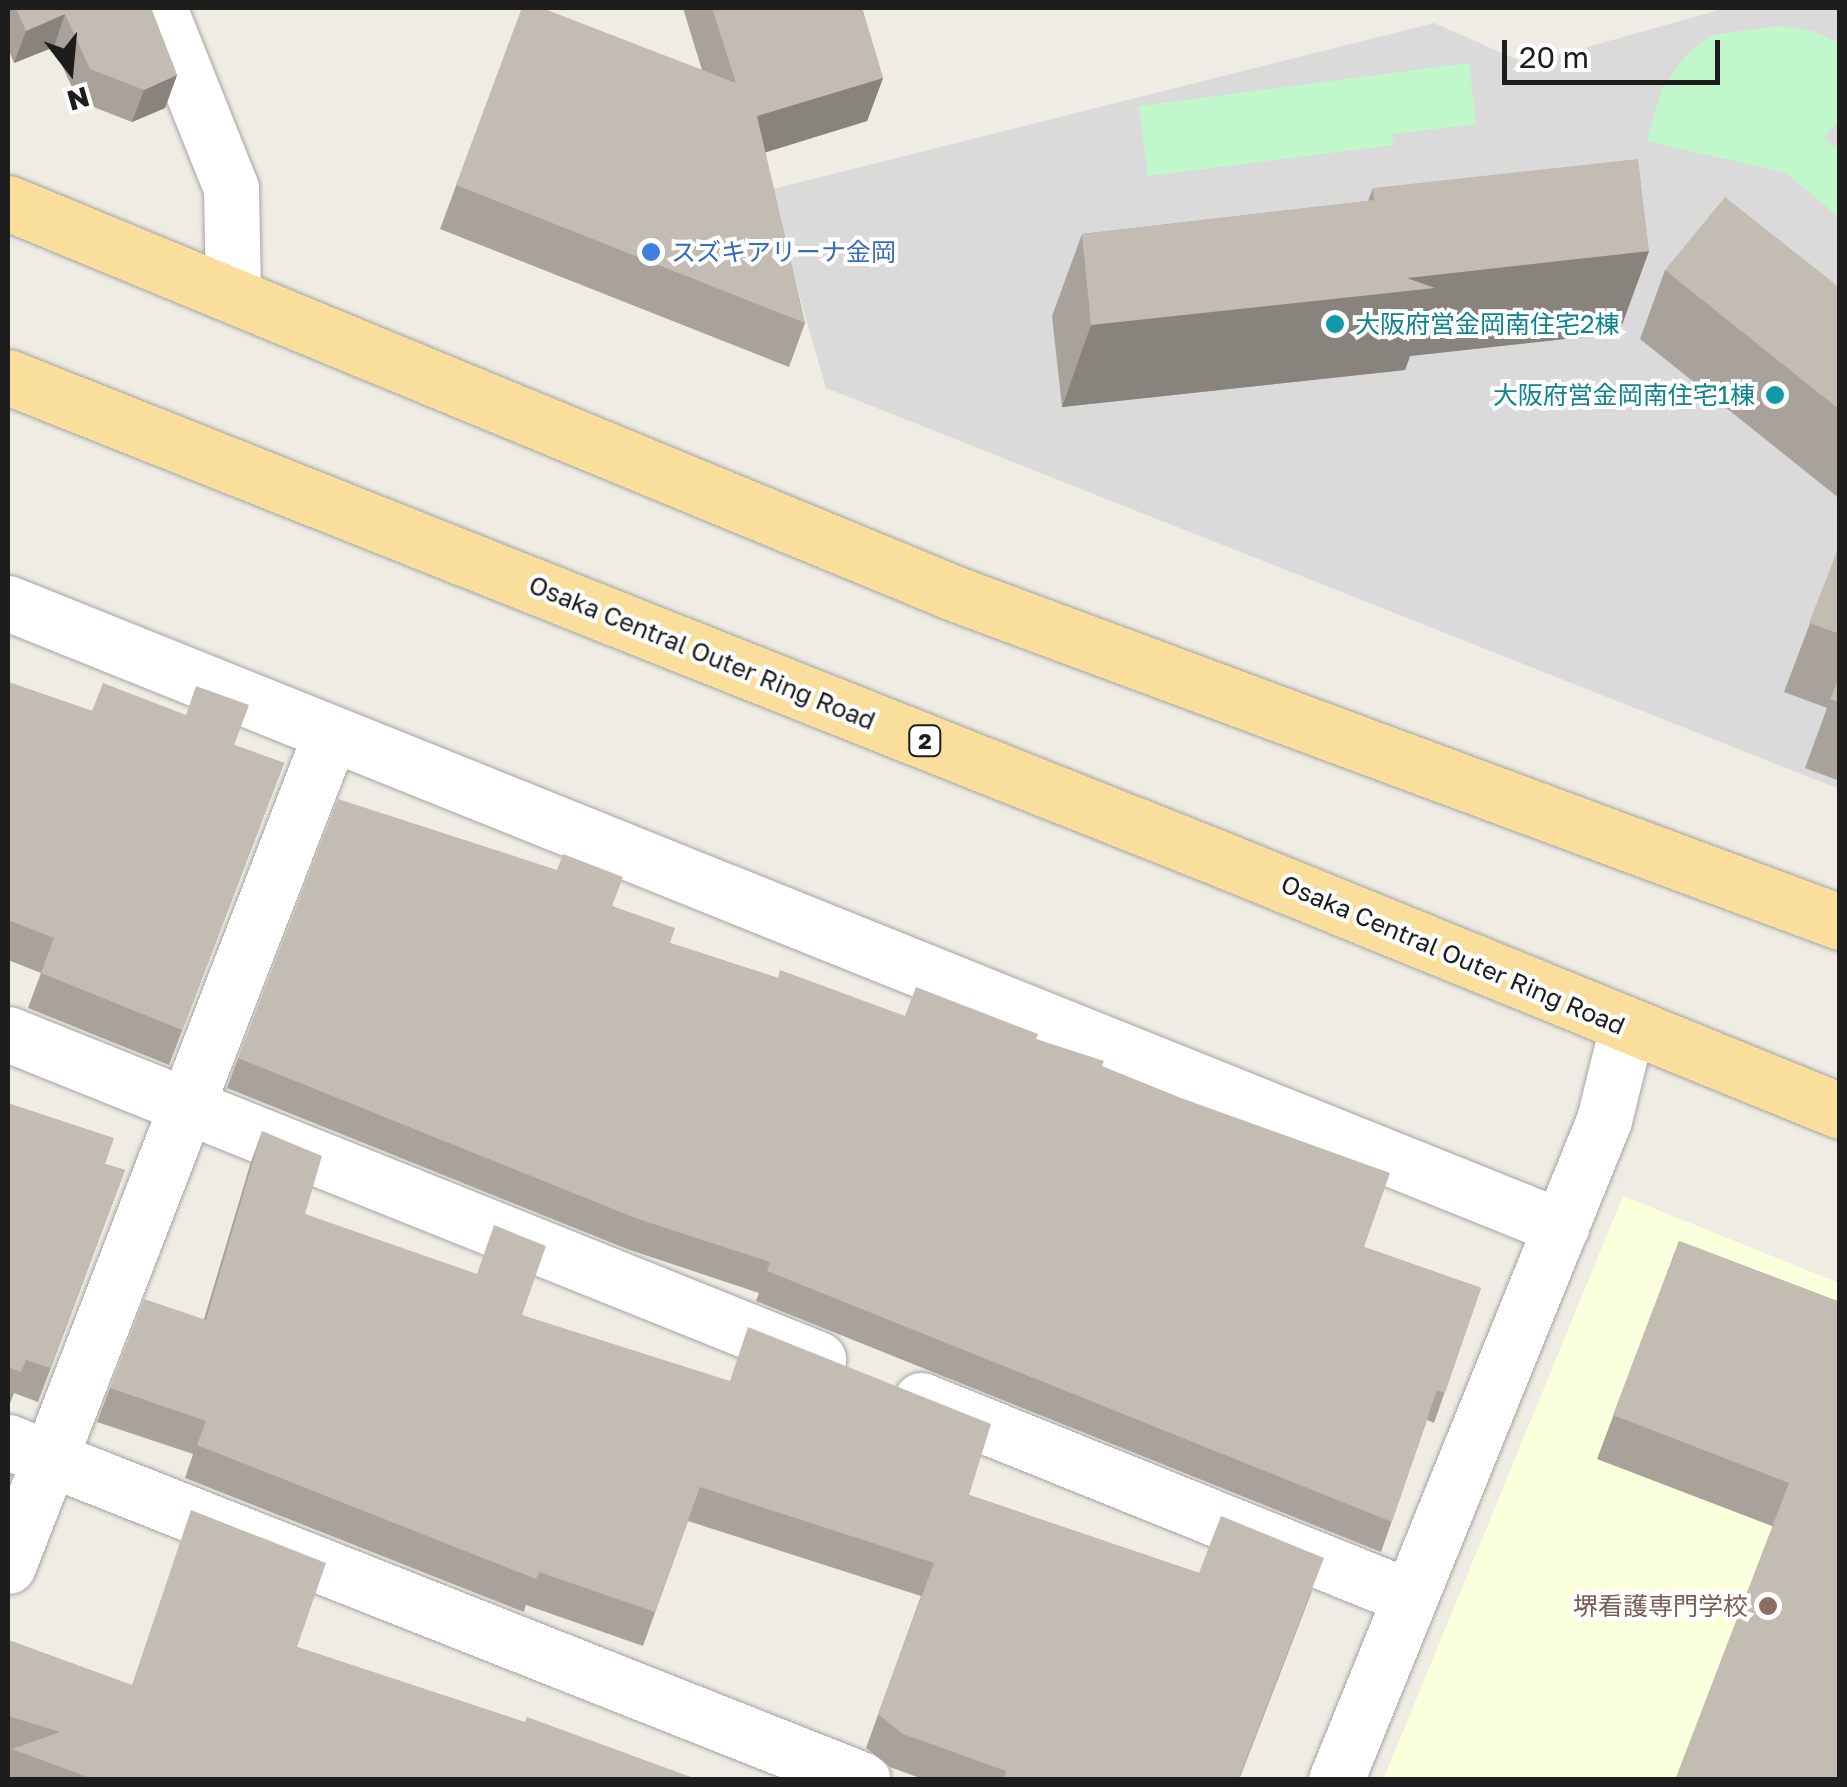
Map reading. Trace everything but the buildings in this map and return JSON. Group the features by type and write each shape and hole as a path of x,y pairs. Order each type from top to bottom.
{"main road":[{"path":"8,203 956,594 1840,922"},
{"name":"Osaka Central Outer Ring Road","path":"8,377 1226,861 1840,1111"}],"street":[{"path":"159,8 231,188 232,294"},
{"path":"8,603 1560,1227"},
{"path":"8,1566 27,1450 187,1106 332,733"},
{"path":"1336,1780 1604,1120 1627,1027"},
{"path":"8,1034 1410,1596"},
{"path":"27,1450 863,1780"}],"shaded area":[{"path":"1726,8 1839,8 1839,789 826,388 769,190 1434,23 1527,64"},
{"path":"1623,1196 1839,1283 1839,1779 1383,1780"}],"green space":[{"path":"1778,26 1813,31 1839,43 1839,120 1824,138 1839,151 1839,217 1786,173 1647,141 1661,91 1686,55 1713,35"},
{"path":"1469,63 1476,124 1392,134 1393,145 1148,176 1139,106"}],"place":[{"name":"スズキアリーナ金岡","path":"651,252"},
{"name":"大阪府営金岡南住宅2棟","path":"1335,324"},
{"name":"大阪府営金岡南住宅1棟","path":"1775,395"},
{"name":"堺看護専門学校","path":"1768,1606"}]}
